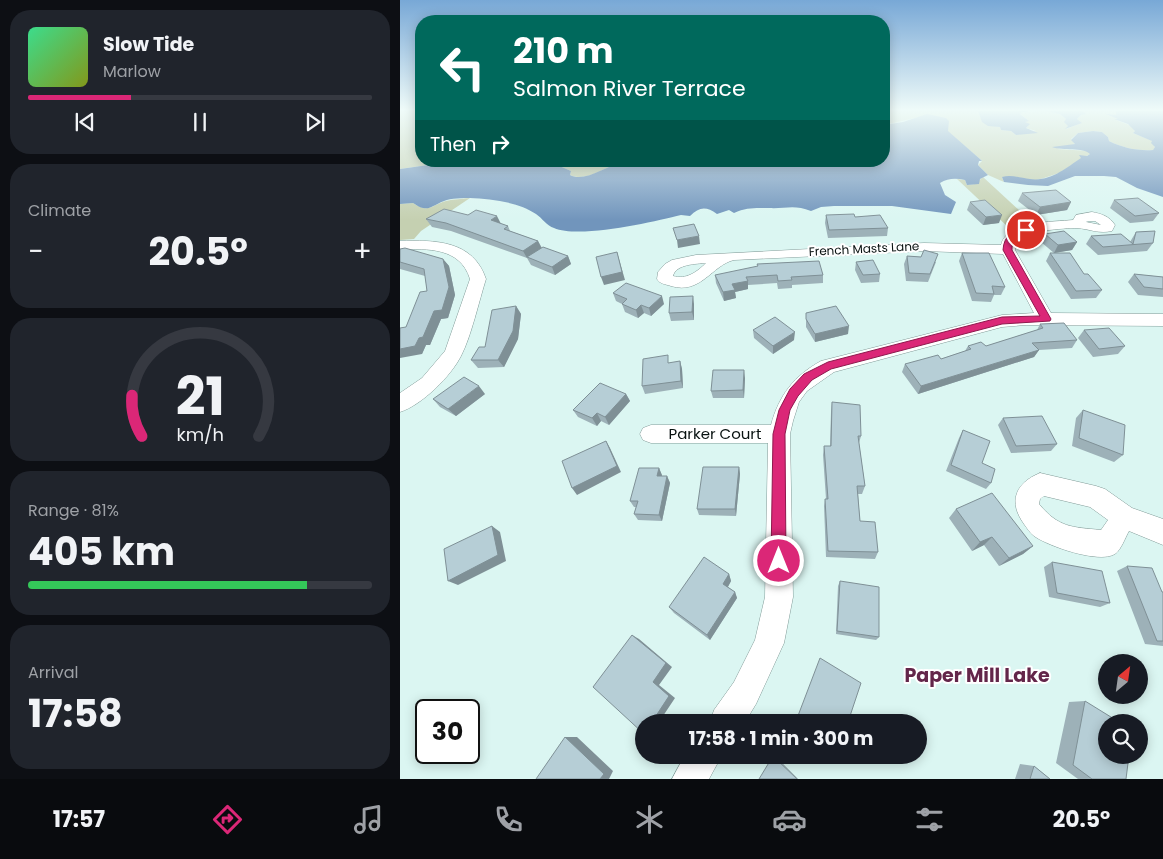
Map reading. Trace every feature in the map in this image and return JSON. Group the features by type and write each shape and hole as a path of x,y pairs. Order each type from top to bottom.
{"street":[{"path":"1046,319 1008,250 1008,242 1012,235 1020,231 1078,224"},
{"path":"400,245 439,246 462,254 474,268 478,279 453,354 428,383 400,404"},
{"name":"French Masts Lane","path":"720,259 834,250 924,247 1008,250"},
{"path":"732,714 746,693 769,643 779,597 779,434 785,410 794,392 808,377 828,366 1002,321 1046,319 1163,320"},
{"name":"Parker Court","path":"651,434 779,434"},
{"path":"1124,517 1163,532"},
{"path":"689,779 699,764"}],"green space":[{"path":"400,147 415,147 415,167 400,169"},
{"path":"966,147 1063,147 1057,149 1089,151 1090,154 1059,173 1036,180 1002,177 1004,182 988,175 978,165 982,161"},
{"path":"1127,147 1155,148 1153,150"},
{"path":"562,167 609,167 583,177 570,175 571,171"},
{"path":"983,177 1033,223 1008,227 957,179 965,180 967,185 975,184"},
{"path":"470,198 421,231 414,239 400,240 400,204 413,203 423,208 430,208 446,201"}],"water":[{"path":"890,147 967,147 982,161 979,161 978,165 988,175 980,179 979,184 967,185 965,180 955,179 940,183 945,195 956,202 951,214 892,206 834,206 821,207 811,211 794,207 756,208 734,213 729,210 717,214 706,209 700,209 690,216 681,215 653,222 581,232 554,228 529,210 496,200 453,199 425,208 413,203 400,204 400,169 415,167 562,167 571,171 570,175 576,177 596,173 610,167 890,167"},
{"path":"1054,147 1127,147 1153,150 1155,147 1163,147 1163,197 1137,188 1116,177 1075,176 1048,186 1004,182 1002,177 1044,178 1064,170 1081,158 1079,155 1087,156 1090,154 1083,151"}],"building":[{"path":"1056,190 1071,202 1040,207 1022,193"},
{"path":"1138,198 1159,213 1135,216 1114,200"},
{"path":"985,200 1002,215 986,217 970,202"},
{"path":"444,209 468,215 476,210 497,216 491,220 508,226 504,229 538,241 523,251 446,223 426,219"},
{"path":"854,214 855,217 880,215 888,228 829,230 826,215"},
{"path":"694,224 699,236 677,240 673,228"},
{"path":"1064,231 1077,242 1058,245 1045,234"},
{"path":"1155,231 1153,243 1103,247 1091,236 1121,234 1133,244 1136,232"},
{"path":"543,247 568,256 552,267 527,257"},
{"path":"405,248 443,259 449,287 442,310 434,311 423,337 419,338 415,346 400,349 400,328 406,327 420,292 427,291 424,269 400,262 400,249"},
{"path":"924,250 938,254 930,274 909,273 907,256 921,257"},
{"path":"617,252 622,272 601,277 596,257"},
{"path":"962,253 989,253 1005,287 992,286 994,294 976,293"},
{"path":"1050,253 1070,253 1084,274 1088,274 1102,290 1076,291"},
{"path":"873,260 880,274 863,275 856,262"},
{"path":"819,261 823,275 791,277 792,280 778,281 777,275 746,277 748,281 732,284 735,290 723,292 715,275 758,266 757,264"},
{"path":"1134,274 1163,277 1163,289 1144,287"},
{"path":"626,283 662,296 649,308 641,305 636,310 622,304 627,299 613,293"},
{"path":"693,296 692,312 669,313 670,297"},
{"path":"516,306 513,331 498,360 471,360 479,347 485,347 492,310"},
{"path":"836,306 849,326 815,334 806,319 806,313"},
{"path":"775,317 795,332 773,346 753,330"},
{"path":"1064,323 1077,340 1032,343 1039,350 921,386 905,364 938,355 941,359 971,349 968,346 981,342 986,346 1043,328 1040,324"},
{"path":"1109,328 1125,346 1099,349 1084,330"},
{"path":"668,355 668,363 680,361 681,381 642,386 643,359"},
{"path":"713,370 744,370 743,390 711,391"},
{"path":"464,377 479,386 448,409 433,399"},
{"path":"600,383 626,394 605,417 597,413 592,418 573,410"},
{"path":"832,402 860,405 861,436 858,436 865,486 857,486 860,521 875,522 878,552 828,551 825,499 828,499 824,446 831,446"},
{"path":"1083,410 1125,425 1123,455 1079,438"},
{"path":"1042,416 1057,444 1016,446 1003,418"},
{"path":"963,430 990,441 982,463 995,469 991,483 951,465"},
{"path":"606,441 617,466 572,488 562,461"},
{"path":"703,467 739,467 735,509 697,509"},
{"path":"639,468 659,468 657,476 667,476 659,515 634,514 638,501 630,501"},
{"path":"992,493 1033,546 1009,558 992,537 980,542 956,509"},
{"path":"492,526 498,555 448,581 444,549"},
{"path":"704,557 729,574 723,584 735,592 707,635 669,607"},
{"path":"1052,562 1102,571 1110,603 1057,593"},
{"path":"1127,566 1152,568 1163,592 1163,641 1157,641"},
{"path":"840,581 879,587 879,637 837,631"},
{"path":"632,635 666,663 653,682 669,696 657,714 635,714 635,726 593,687"},
{"path":"820,658 861,683 851,714 799,714"},
{"path":"1085,701 1106,714 1098,714 1098,764 1128,764 1126,779 1092,779 1073,765"},
{"path":"565,737 604,774 600,779 536,779"},
{"path":"768,764 781,764 797,779 759,779"},
{"path":"1034,766 1050,779 1030,779"}],"district":[{"name":"Paper Mill Lake","path":"977,675"}],"route":[{"path":"779,561 779,434 785,410 794,392 808,377 828,366 977,326 1002,321 1046,319 1008,250 1008,242 1012,235 1026,230"}]}
